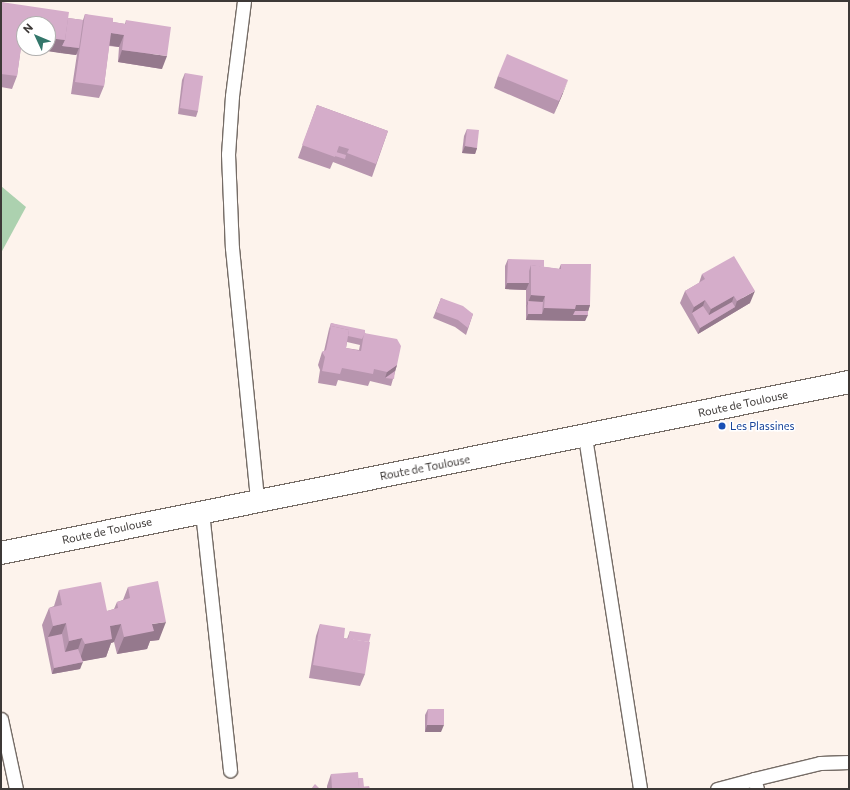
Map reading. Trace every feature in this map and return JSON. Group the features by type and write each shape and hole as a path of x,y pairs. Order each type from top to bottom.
{"street":[{"name":"Route de Toulouse","path":"1,553 257,500 585,437 849,382"}],"lane":[{"path":"244,1 232,96 228,154 232,248 257,500"},
{"path":"585,437 640,789"},
{"path":"202,512 230,770"},
{"path":"1,719 16,789"},
{"path":"717,789 756,784 820,763 849,762"}],"green space":[{"path":"1,186 26,207 1,253"}],"building":[{"path":"1,2 69,12 65,40 56,39 56,16 16,16 16,56 20,56 17,76 1,74"},
{"path":"85,14 113,18 113,22 126,24 126,20 171,27 167,56 122,50 124,35 111,33 104,86 75,82"},
{"path":"68,18 83,20 79,48 62,46 65,40"},
{"path":"507,54 568,80 559,101 498,76"},
{"path":"185,73 203,76 198,111 180,108"},
{"path":"317,105 388,131 376,164 347,153 349,149 339,146 335,157 302,145"},
{"path":"467,129 479,130 477,148 465,146"},
{"path":"336,152 346,155 345,159 335,156"},
{"path":"734,256 755,291 737,301 734,296 711,309 705,300 694,307 685,291 705,279 702,274"},
{"path":"508,259 544,260 544,267 531,265 529,271 529,283 507,283"},
{"path":"561,264 591,264 590,305 576,305 575,309 544,308 545,296 531,295 531,265 561,269"},
{"path":"441,298 463,306 473,314 468,328 458,320 436,312"},
{"path":"528,301 543,302 542,314 528,314"},
{"path":"732,302 735,307 700,328 692,313 703,306 709,315"},
{"path":"575,311 588,311 588,315 573,315"},
{"path":"331,323 365,330 365,333 362,339 348,336 349,330 331,326 329,332"},
{"path":"331,326 349,330 346,348 361,351 364,333 397,339 401,346 397,365 387,372 374,369 373,374 342,368 340,374 322,371 325,357 322,352 326,350"},
{"path":"395,371 394,379 385,378"},
{"path":"158,581 166,622 152,624 154,631 124,637 121,624 110,626 112,639 85,644 82,638 69,641 66,623 53,626 49,608 62,605 59,590 101,582 107,611 118,608 117,602 130,598 128,587"},
{"path":"320,624 345,628 344,638 370,642 365,674 313,665"},
{"path":"350,631 371,634 369,642 348,639"},
{"path":"62,634 65,652 78,649 83,662 54,668 48,637"},
{"path":"428,709 444,709 444,725 427,725"},
{"path":"358,772 359,787 369,786 370,789 332,789 331,774"},
{"path":"358,778 363,778 364,787 359,787"},
{"path":"315,784 320,789 311,789"}],"place":[{"name":"Les Plassines","path":"722,426"}]}
